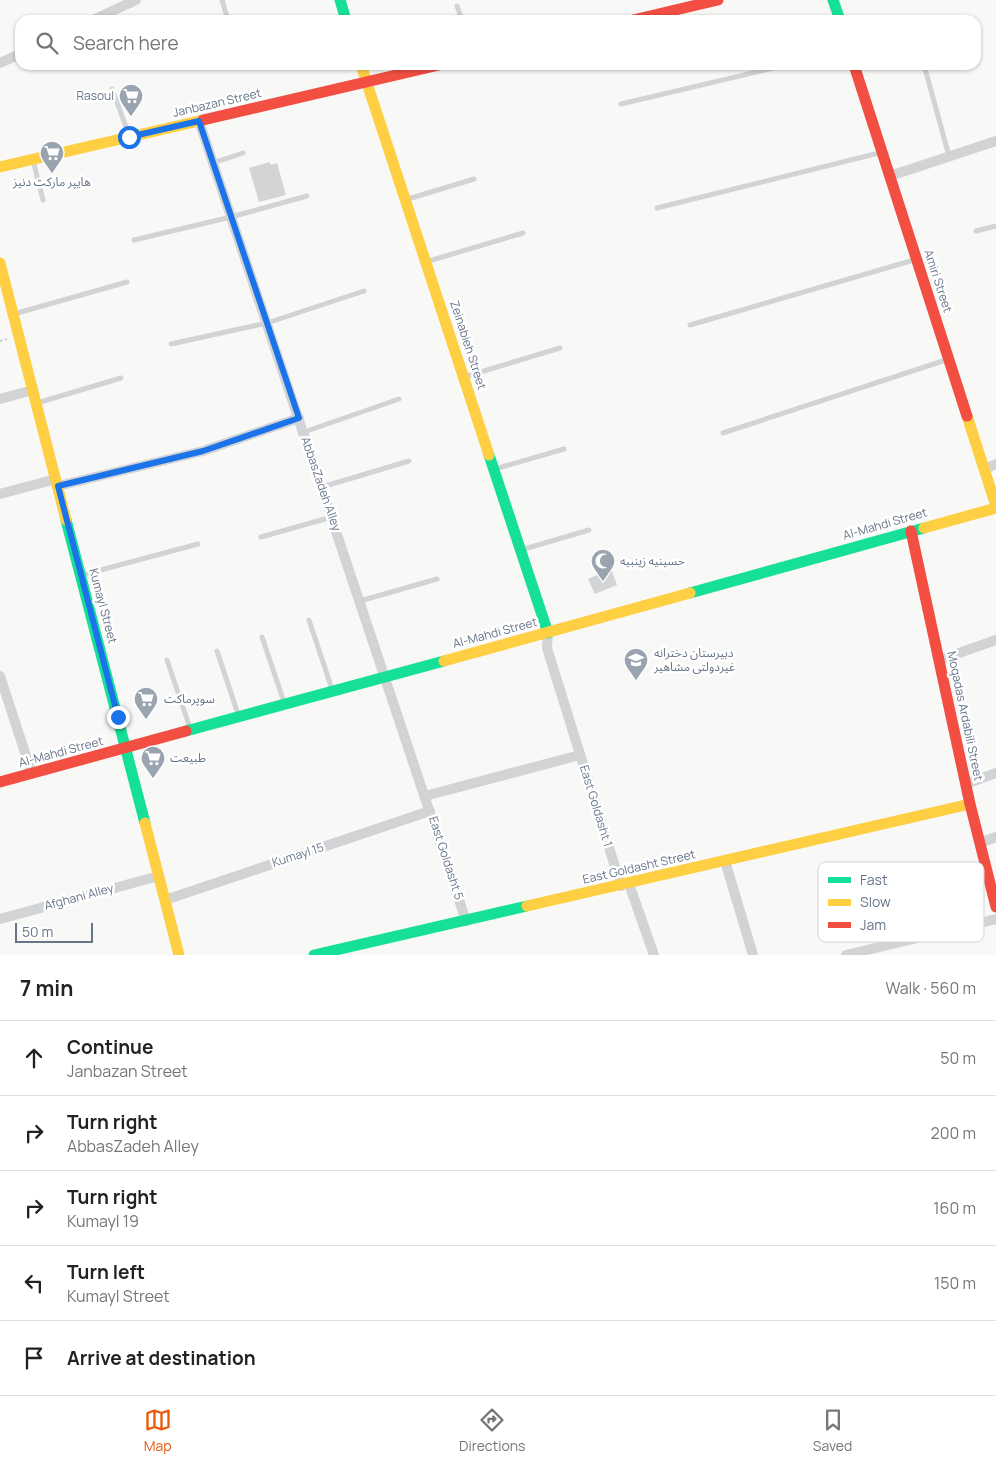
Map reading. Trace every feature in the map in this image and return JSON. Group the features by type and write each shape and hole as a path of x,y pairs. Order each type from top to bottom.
{"street":[{"path":"104,15 136,0"},
{"path":"340,0 344,15"},
{"path":"654,15 718,0"},
{"path":"833,0 838,15"},
{"path":"0,63 15,56"},
{"name":"Zeinabieh Street","path":"363,70 548,633"},
{"name":"Janbazan Street","path":"0,167 419,70"},
{"name":"Amiri Street","path":"856,70 996,507"},
{"name":"AbbasZadeh Alley","path":"199,121 386,677"},
{"path":"890,176 996,141"},
{"name":"Kumayl Street","path":"0,263 179,955"},
{"path":"0,399 33,390"},
{"path":"0,494 203,451 299,418"},
{"path":"984,469 996,464"},
{"name":"Al-Mahdi Street","path":"0,782 548,633 996,507"},
{"name":"Moqadas Ardabili Street","path":"911,531 970,804 996,907"},
{"name":"East Goldasht 1","path":"548,633 547,648 580,754 625,885 654,955"},
{"path":"939,660 996,640"},
{"path":"0,676 32,774"},
{"name":"East Goldasht 5","path":"386,677 466,921"},
{"path":"425,796 580,754"},
{"path":"966,784 996,773"},
{"name":"East Goldasht Street","path":"314,955 625,885 970,804"},
{"name":"Kumayl 15","path":"165,900 430,811"},
{"path":"980,843 996,837"},
{"path":"725,861 752,955"},
{"name":"Afghani Alley","path":"0,919 159,876"},
{"path":"846,955 900,942"}],"lane":[{"path":"222,0 226,15"},
{"path":"458,6 461,15"},
{"path":"621,104 765,70"},
{"path":"925,70 949,156"},
{"path":"112,89 129,137"},
{"path":"657,208 882,152"},
{"path":"213,163 243,153"},
{"path":"32,160 43,200"},
{"path":"405,200 474,179"},
{"path":"134,240 231,217 306,196"},
{"path":"976,231 996,226"},
{"path":"426,262 524,233"},
{"path":"690,325 917,259"},
{"path":"13,314 127,282"},
{"path":"171,344 267,323 364,291"},
{"path":"464,377 560,348"},
{"path":"722,433 949,360"},
{"path":"36,403 121,378"},
{"path":"304,432 399,399"},
{"path":"494,469 564,449"},
{"path":"322,487 410,461"},
{"path":"261,536 332,517"},
{"path":"521,550 589,530"},
{"path":"81,575 198,544"},
{"path":"360,601 437,579"},
{"path":"309,620 333,692"},
{"path":"262,637 285,705"},
{"path":"217,651 239,717"},
{"path":"167,660 191,730"}],"building":[{"path":"270,162 271,165 277,163 286,195 259,202 249,168"},
{"name":"حسینیه زینبیه","path":"611,569 617,585 595,594 588,579"}],"traffic: fast":[{"path":"340,0 344,15"},
{"path":"833,0 838,15"},
{"path":"489,455 548,633"},
{"path":"66,520 145,823"},
{"path":"690,593 924,528"},
{"path":"186,731 444,661"},
{"path":"314,955 527,906"}],"traffic: slow":[{"path":"363,70 489,455"},
{"path":"0,167 203,120"},
{"path":"0,263 66,520"},
{"path":"967,416 996,506"},
{"path":"924,528 996,508"},
{"path":"444,661 690,593"},
{"path":"527,906 970,804"},
{"path":"145,823 179,955"}],"traffic: jam":[{"path":"654,15 718,0"},
{"path":"203,120 418,70"},
{"path":"856,70 967,416"},
{"path":"911,531 970,804 996,907"},
{"path":"0,782 186,731"}],"place":[{"name":"Rasoul","path":"131,117"},
{"name":"هایپر مارکت دنیز","path":"52,174"},
{"name":"حسینیه زینبیه","path":"603,582"},
{"name":"دبیرستان دخترانه غیردولتی مشاهیر","path":"636,681"},
{"name":"سوپرماکت","path":"146,720"},
{"name":"طبیعت","path":"153,779"}],"route":[{"path":"118,717 58,486 203,451 299,418 199,121 129,137"}]}
